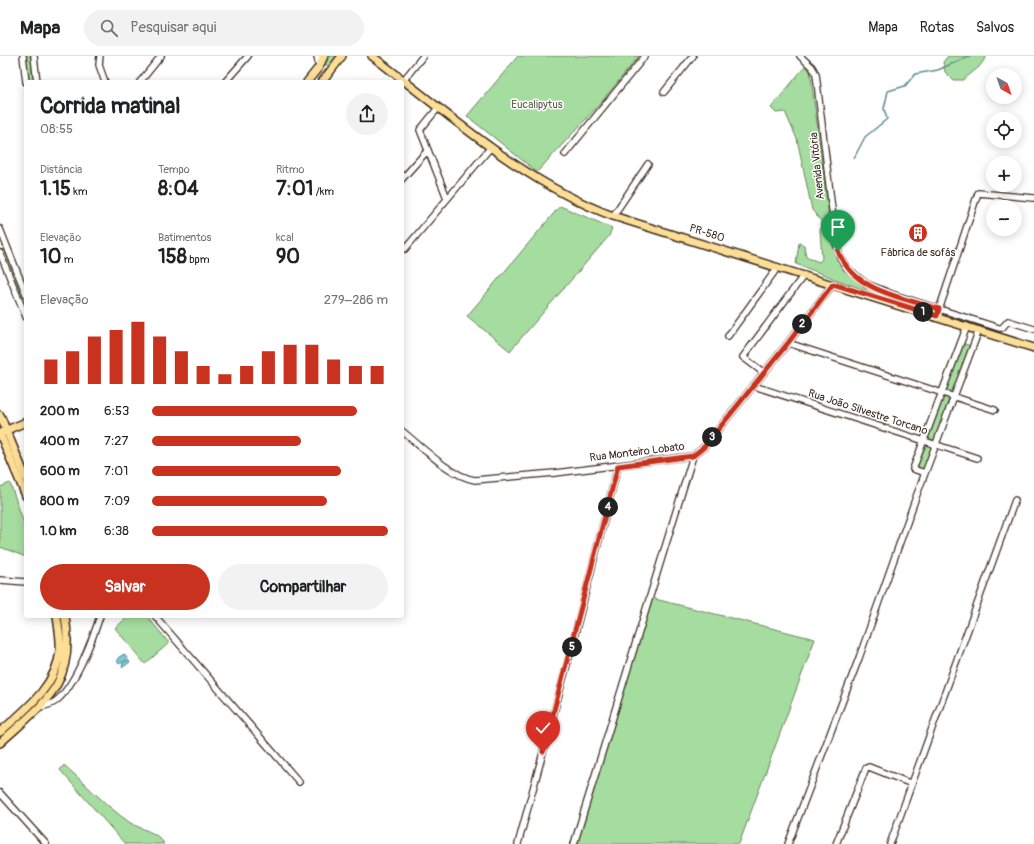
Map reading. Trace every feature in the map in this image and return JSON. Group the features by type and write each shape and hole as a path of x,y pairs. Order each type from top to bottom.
{"main road":[{"path":"309,80 319,67 324,56"},
{"path":"324,80 342,56"},
{"name":"PR-580","path":"372,56 402,80"},
{"path":"319,67 329,74"},
{"name":"PR-580","path":"404,82 534,178 557,191 613,216 833,284 938,313 967,326 1034,348"},
{"path":"0,415 2,432 24,491"},
{"path":"2,432 24,423"},
{"path":"2,432 24,474"},
{"path":"0,732 34,700 54,673 60,651 57,618"},
{"path":"0,743 39,707 59,681 66,662 68,646 65,618"}],"street":[{"path":"23,56 26,80"},
{"path":"34,56 37,80"},
{"path":"100,56 100,65 104,80"},
{"path":"142,80 161,56"},
{"path":"227,80 248,56"},
{"path":"317,56 319,67"},
{"path":"404,80 423,56"},
{"path":"565,154 645,56"},
{"path":"664,92 693,56"},
{"name":"Avenida Vitória","path":"800,56 812,67 817,80 836,243 844,264 860,280 871,286 938,313 999,328 1002,328 1008,321 1034,329"},
{"path":"438,108 420,130 447,198"},
{"path":"404,248 491,147"},
{"path":"404,177 428,150"},
{"path":"613,216 648,164"},
{"path":"938,313 978,193 1034,198"},
{"path":"0,229 24,289"},
{"path":"0,246 6,244"},
{"path":"0,253 24,312"},
{"path":"728,336 778,267"},
{"path":"764,373 743,357 804,275"},
{"name":"Rua Monteiro Lobato","path":"404,433 453,472 469,479 482,480 618,466 693,456 704,447 754,386 833,284"},
{"path":"925,473 913,469 967,326"},
{"path":"788,844 859,658 925,473 979,330"},
{"path":"788,343 995,410"},
{"name":"Rua João Silvestre Torcano","path":"754,386 977,458"},
{"path":"574,844 693,456"},
{"path":"518,844 566,669 618,466"},
{"path":"890,844 1015,500"},
{"path":"0,580 24,582"},
{"path":"39,707 48,706 62,695 86,653 99,618"},
{"path":"157,618 299,782"},
{"path":"836,844 866,768 869,767 912,784"},
{"path":"0,793 46,844"}],"green space":[{"path":"25,56 31,56 34,80 28,80"},
{"path":"329,56 340,56 330,68 325,64"},
{"name":"Eucalipytus","path":"518,56 639,56 598,106 537,172 467,116"},
{"path":"948,56 987,56 979,67 963,80 953,80 945,72 943,62"},
{"path":"806,65 810,70 830,224 836,250 841,267 869,292 796,264 799,243 804,245 806,257 819,262 822,259 820,231 821,221 812,210 797,139 785,112 776,113 771,108"},
{"path":"560,206 612,228 609,236 510,351 467,316"},
{"path":"5,248 24,295 24,308 0,250"},
{"path":"965,344 971,346 954,391 948,391 946,388 963,345"},
{"path":"946,397 950,400 935,440 932,440 928,437 943,398"},
{"path":"926,445 930,446 932,449 923,470 917,465"},
{"path":"10,483 24,523 24,556 0,547 0,487"},
{"path":"651,598 815,639 739,844 575,844"},
{"path":"127,618 149,618 169,643 145,664 115,628"},
{"path":"64,765 120,815 129,822 158,836 164,844 125,844 60,770"}],"water":[{"path":"124,654 127,658 124,662 128,660 130,662 122,668 123,662 119,664 116,661"}],"waterway":[{"path":"854,158 865,137 887,119 884,109 888,91 905,86 915,74 938,70 969,56"}],"place":[{"name":"Fábrica de sofás","path":"918,233"}],"route":[{"path":"543,752 618,466 693,456 704,447 788,343 833,284 937,316 939,309 892,294 860,280 847,268 838,251"}]}
